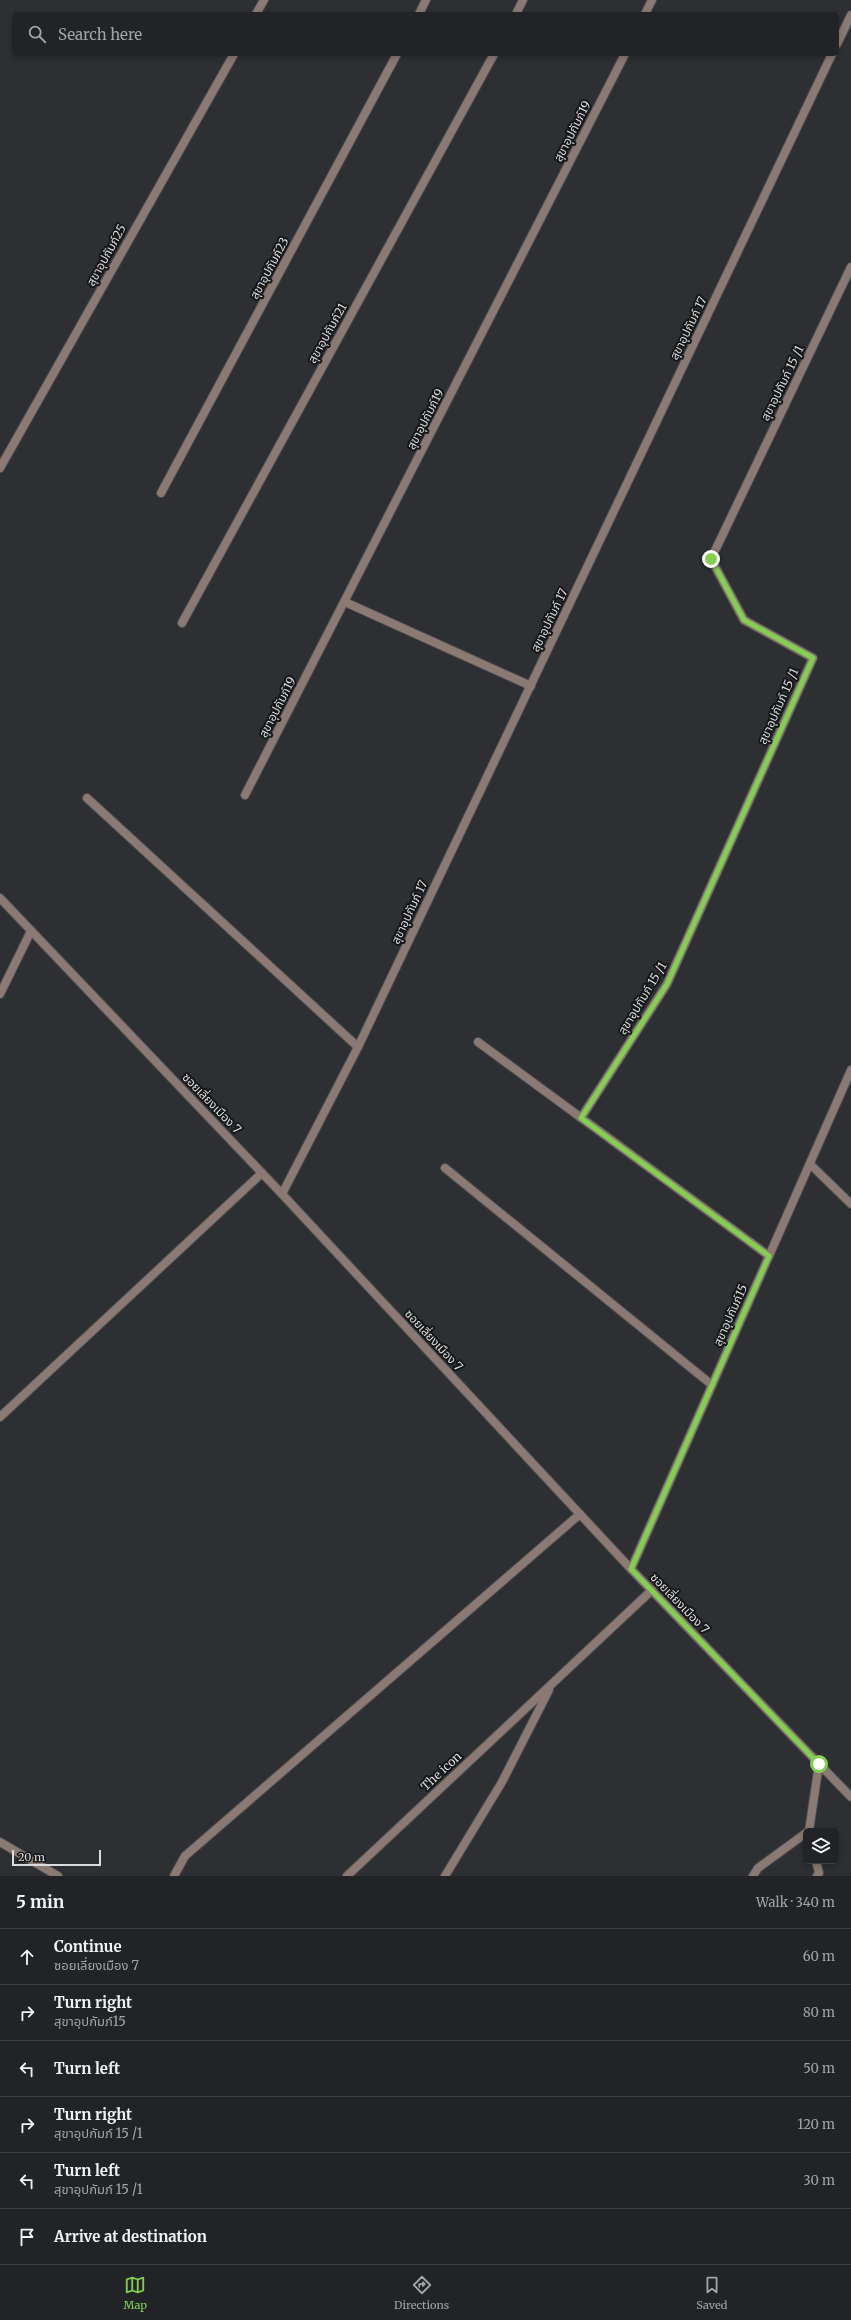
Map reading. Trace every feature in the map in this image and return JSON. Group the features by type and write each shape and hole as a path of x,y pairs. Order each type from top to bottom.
{"street":[{"path":"257,12 264,0"},
{"path":"420,12 426,0"},
{"path":"517,12 523,0"},
{"path":"646,12 652,0"},
{"path":"839,40 851,15"},
{"name":"สุขาอุปกัมภ์25","path":"0,468 233,56"},
{"name":"สุขาอุปกัมภ์23","path":"161,493 396,56"},
{"name":"สุขาอุปกัมภ์21","path":"182,623 493,56"},
{"name":"สุขาอุปกัมภ์19","path":"246,795 624,56"},
{"name":"สุขาอุปกัมภ์ 17","path":"282,1194 358,1047 831,56"},
{"name":"สุขาอุปกัมภ์ 15 /1","path":"581,1118 667,984 813,658 744,620 711,559 851,267"},
{"path":"344,602 531,686"},
{"path":"87,798 358,1047"},
{"name":"ซอยเลี่ยงเมือง 7","path":"0,898 282,1194 631,1569 851,1797"},
{"path":"0,994 31,931"},
{"path":"478,1042 769,1256"},
{"name":"สุขาอุปกัมภ์15","path":"631,1569 851,1070"},
{"path":"810,1164 851,1204"},
{"path":"445,1168 712,1385"},
{"path":"0,1417 262,1173"},
{"path":"174,1876 184,1856 580,1514"},
{"name":"The icon","path":"347,1876 652,1590"},
{"name":"The icon","path":"445,1876 502,1782 552,1684"},
{"path":"809,1828 819,1764"},
{"path":"753,1876 758,1868 803,1835"},
{"path":"0,1842 58,1876"},
{"path":"817,1864 819,1872 817,1876"}],"route":[{"path":"711,559 744,620 813,658 667,984 581,1118 769,1256 631,1569 819,1764"}]}
